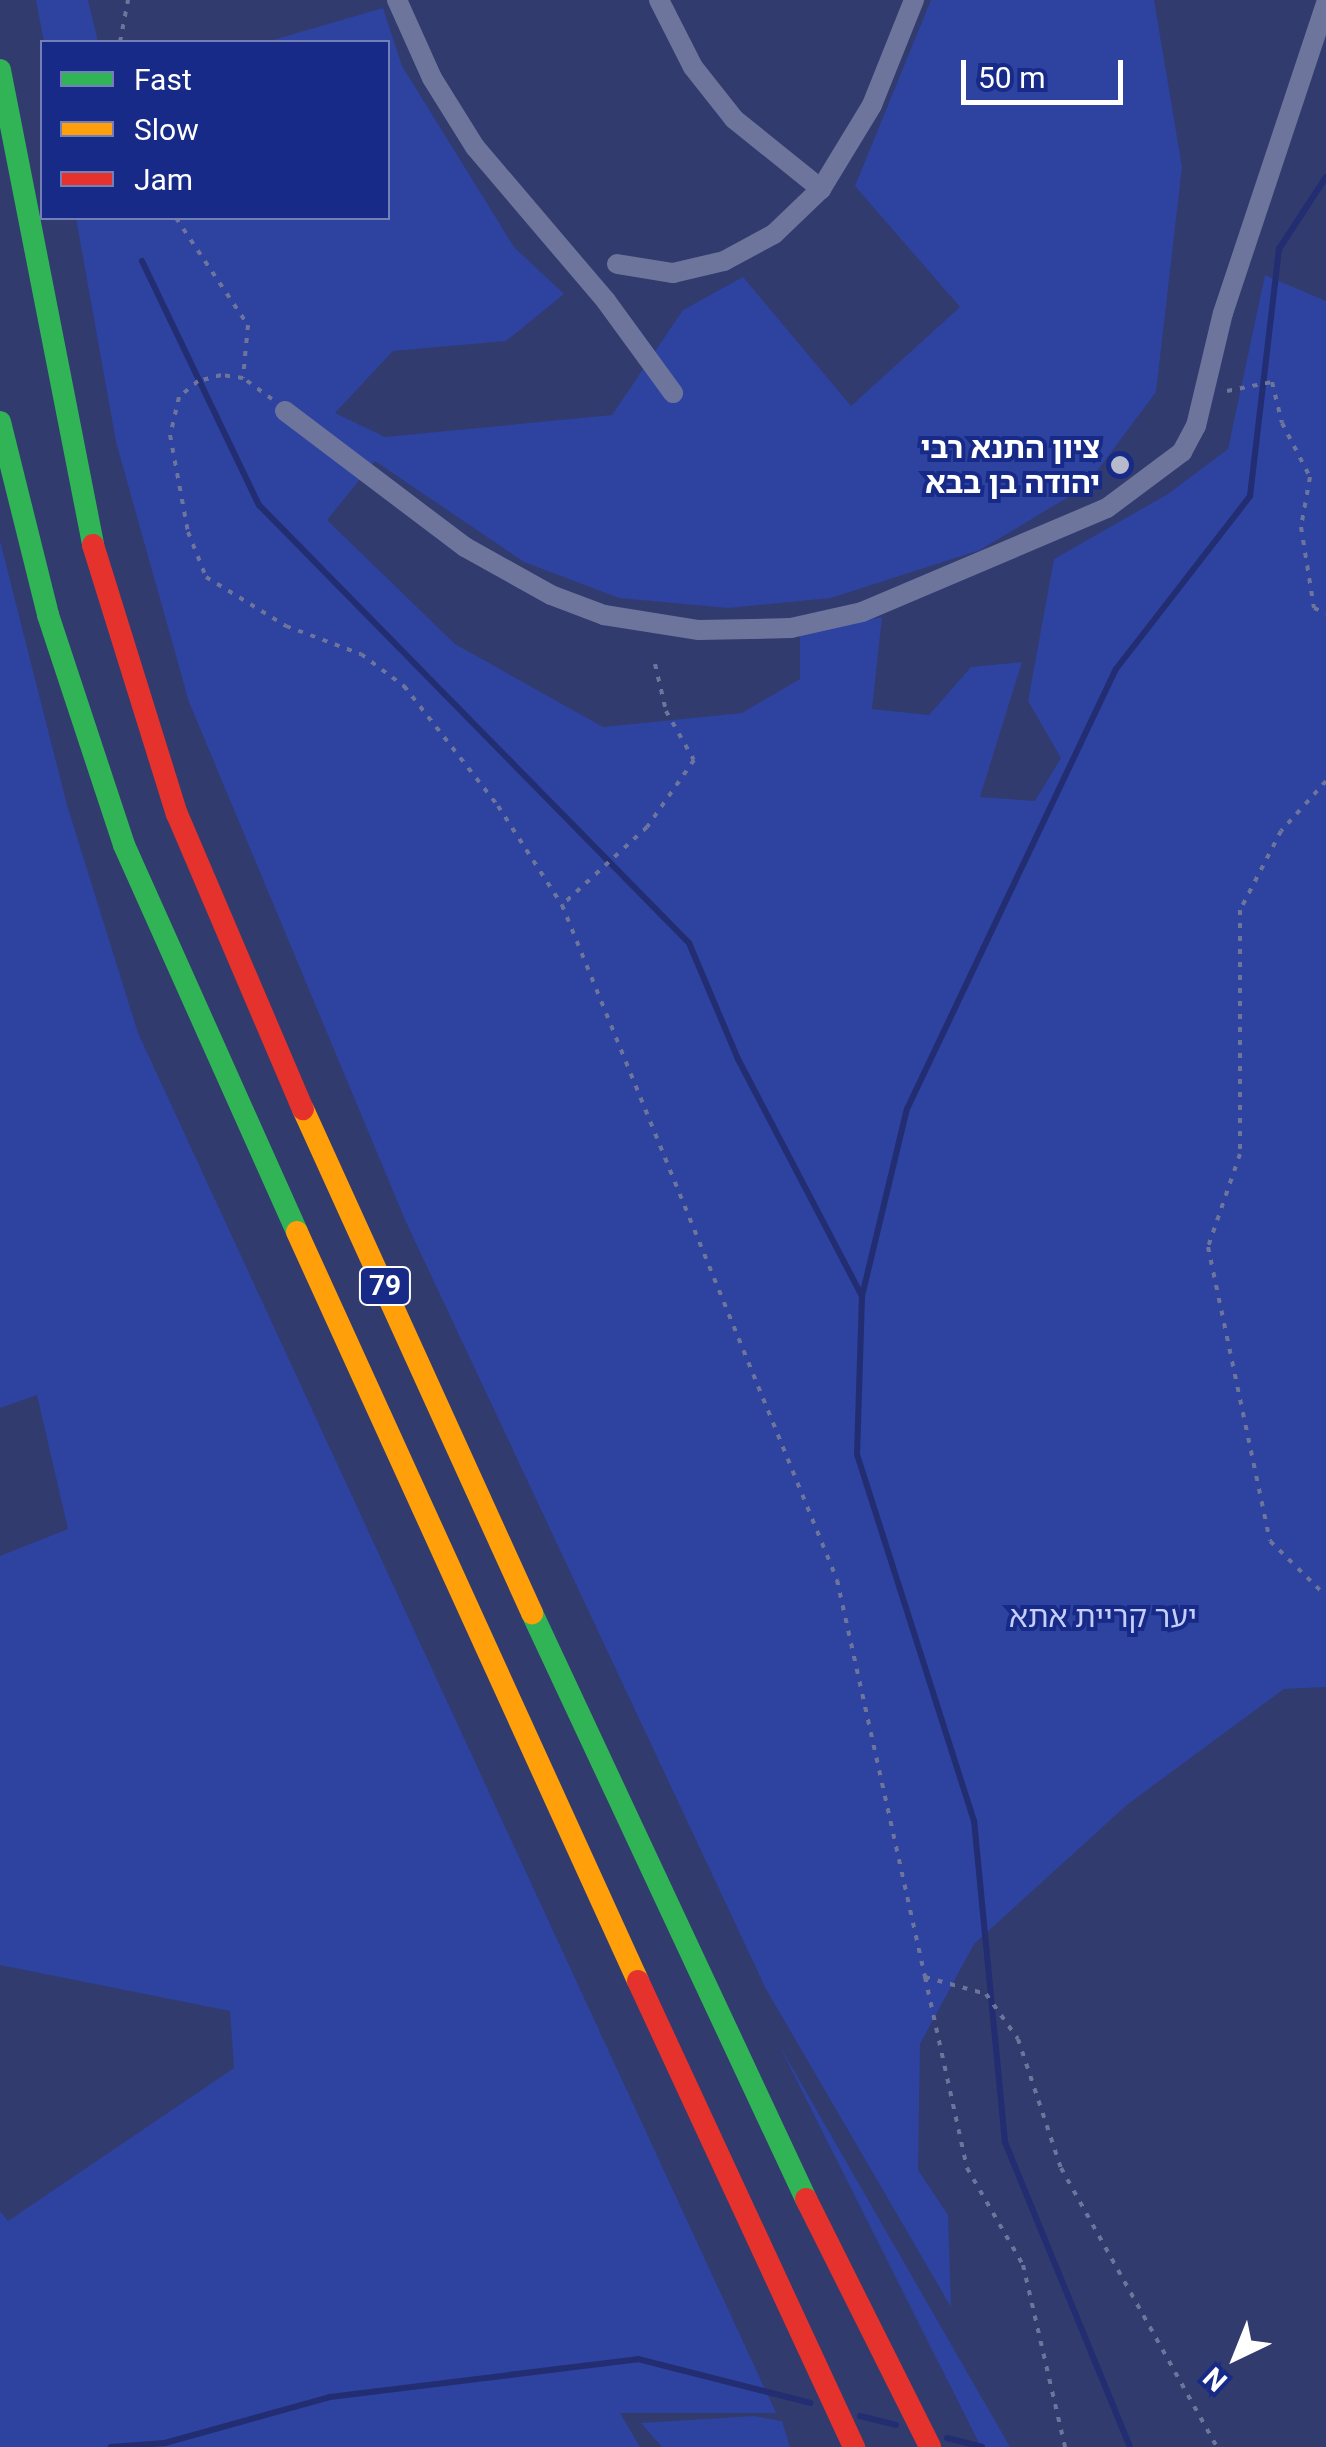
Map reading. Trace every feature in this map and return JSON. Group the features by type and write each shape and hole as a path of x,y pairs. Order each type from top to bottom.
{"highway":[{"name":"79","path":"0,70 76,478 123,657 184,830 276,1048 734,2058 930,2447"},
{"name":"79","path":"0,422 48,615 124,845 758,2248 854,2447"},
{"path":"758,2248 836,2447"}],"street":[{"path":"397,0 432,78 474,147 606,301 674,392"},
{"path":"659,0 693,67 734,118 821,189"},
{"path":"617,264 673,273 724,262 774,234 821,189 872,105 914,0"},
{"path":"285,412 465,547 550,594 604,615 699,630 791,628 862,612 1107,508 1182,452 1205,395 1223,312 1326,3"}],"path":[{"path":"120,40 128,0"},
{"path":"177,220 248,325 242,378"},
{"path":"285,412 242,378 198,381 180,397 170,435 188,532 206,576 286,626 361,654 404,686 498,806 562,905 838,1580 966,2168 1022,2265 1065,2447"},
{"path":"1205,395 1272,382 1282,423 1310,476 1301,527 1314,608 1326,613"},
{"path":"562,905 647,826 694,760 666,711 655,664"},
{"path":"1326,782 1281,831 1240,910 1240,1154 1208,1247 1270,1542 1326,1596"},
{"path":"925,1977 986,1994 1018,2039 1061,2168 1216,2447"}],"green space":[{"path":"36,0 88,0 98,40 44,40"},
{"name":"יער קריית אתא","path":"931,0 1154,0 1182,167 1156,392 1085,487 980,550 831,598 728,608 619,598 524,562 375,461 327,520 455,644 603,727 742,713 800,679 800,634 882,617 872,709 929,715 971,667 1022,662 980,797 1035,801 1061,758 1028,701 1054,559 1168,494 1228,449 1265,275 1326,301 1326,1687 1284,1689 1128,1804 974,1944 920,2044 918,2170 948,2215 951,2307 766,1989 406,1222 189,702 116,442 76,220 390,220 390,40 273,40 383,8 402,66 514,247 564,294 506,341 393,351 335,413 385,437 612,415 683,310 743,277 851,406 960,307 855,186"},
{"path":"0,541 67,805 138,1033 776,2413 620,2413 640,2447 0,2447 0,2211 8,2221 234,2068 230,2011 0,1965 0,1556 68,1529 37,1395 0,1408"},
{"path":"778,2043 1010,2447 981,2447"},
{"path":"754,2416 782,2421 790,2447 662,2447 641,2423"}],"waterway":[{"path":"1130,2447 1005,2142 974,1821 857,1455 862,1296 907,1109 1116,669 1250,496 1279,249 1326,177"},
{"path":"142,261 259,505 689,943 738,1059 862,1296"},
{"path":"111,2447 165,2443 330,2397 638,2359 810,2403"},
{"path":"860,2416 896,2425"},
{"path":"947,2438 982,2447"}],"traffic: fast":[{"path":"0,70 93,545"},
{"path":"0,422 48,615 124,845 297,1232"},
{"path":"532,1613 806,2199"}],"traffic: slow":[{"path":"303,1109 532,1613"},
{"path":"297,1232 638,1981"}],"traffic: jam":[{"path":"93,545 177,814 303,1109"},
{"path":"638,1981 854,2447"},
{"path":"806,2199 930,2447"}],"place":[{"name":"ציון התנא רבי יהודה בן בבא","path":"1120,465"}]}
